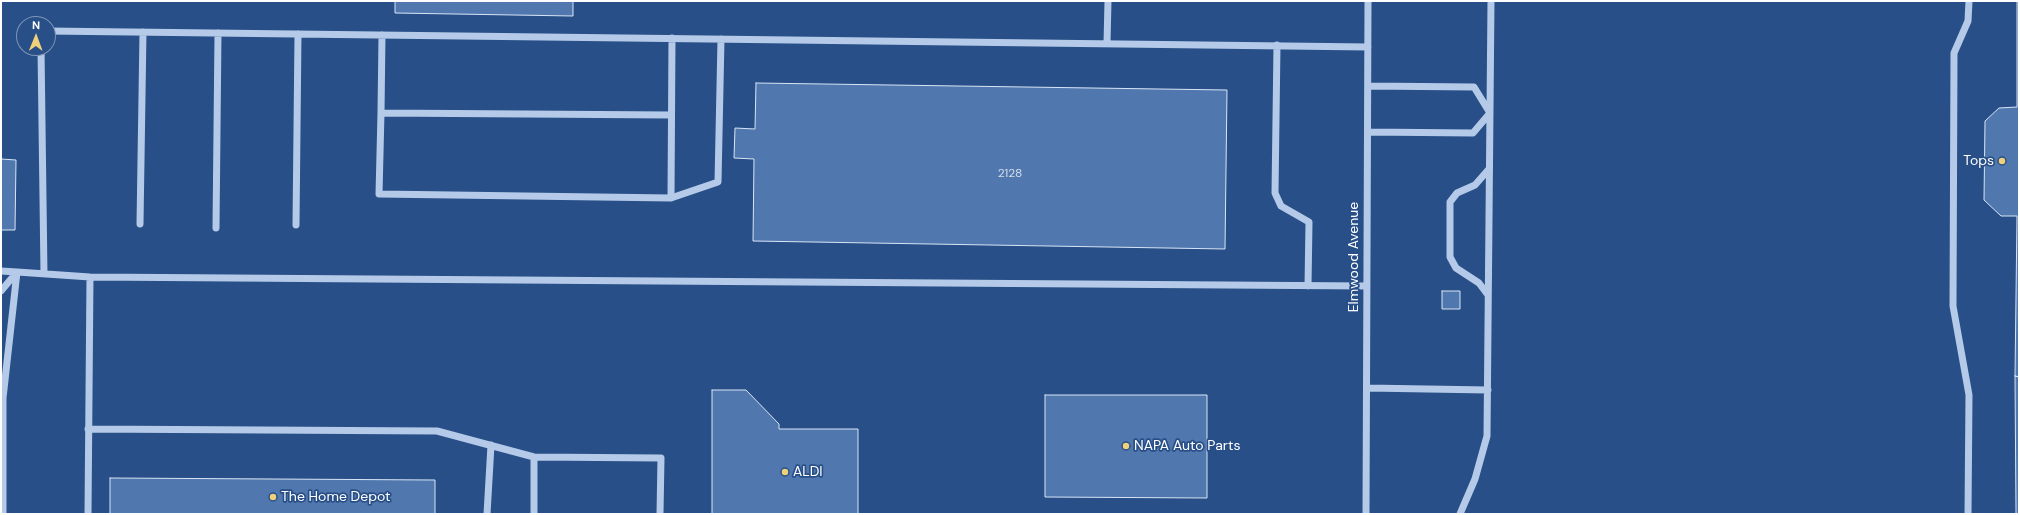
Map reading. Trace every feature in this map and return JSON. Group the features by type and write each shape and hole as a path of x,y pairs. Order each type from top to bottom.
{"street":[{"path":"1107,44 1108,1"},
{"name":"Elmwood Avenue","path":"1366,514 1368,1"},
{"path":"1460,514 1475,479 1487,436 1491,1"},
{"path":"1968,1 1968,21 1954,53 1954,306 1969,395 1968,514"},
{"path":"56,31 1368,47"},
{"path":"140,224 143,32"},
{"path":"216,228 218,33"},
{"path":"296,226 298,34"},
{"path":"382,35 379,194 671,198 718,182 721,39"},
{"path":"671,198 672,38"},
{"path":"1277,46 1275,193 1281,206 1309,222 1308,286"},
{"path":"41,56 44,274"},
{"path":"1368,86 1474,87 1490,114"},
{"path":"380,113 671,115"},
{"path":"1368,132 1473,133 1490,114"},
{"path":"1488,295 1479,283 1456,268 1450,257 1450,202 1456,193 1475,185 1490,169"},
{"path":"1,271 90,277 1367,286"},
{"path":"1,291 17,272"},
{"path":"3,514 3,398 17,272"},
{"path":"88,514 90,277"},
{"path":"1367,388 1488,390"},
{"path":"88,429 437,431 534,457 661,458 660,514"},
{"path":"487,514 491,445"},
{"path":"534,457 534,514"}],"building":[{"path":"395,1 573,1 573,16 395,13"},
{"name":"Tops","path":"2017,1 2019,1 2019,377 2015,376 2017,216 2001,216 1984,200 1985,121 1999,108 2017,107"},
{"path":"756,83 1227,90 1225,249 753,241 754,159 734,158 735,128 755,129"},
{"path":"1,159 16,160 15,230 1,230"},
{"path":"1442,291 1460,291 1460,309 1442,309"},
{"path":"2015,376 2019,377 2019,514 2016,514"},
{"name":"ALDI","path":"712,390 746,390 779,424 779,429 858,429 858,514 712,514"},
{"name":"NAPA Auto Parts","path":"1045,395 1207,395 1207,498 1045,497"},
{"name":"The Home Depot","path":"110,478 435,480 435,514 110,514"}],"place":[{"name":"Tops","path":"2002,161"},
{"name":"NAPA Auto Parts","path":"1126,446"},
{"name":"ALDI","path":"785,472"},
{"name":"The Home Depot","path":"273,497"}]}
